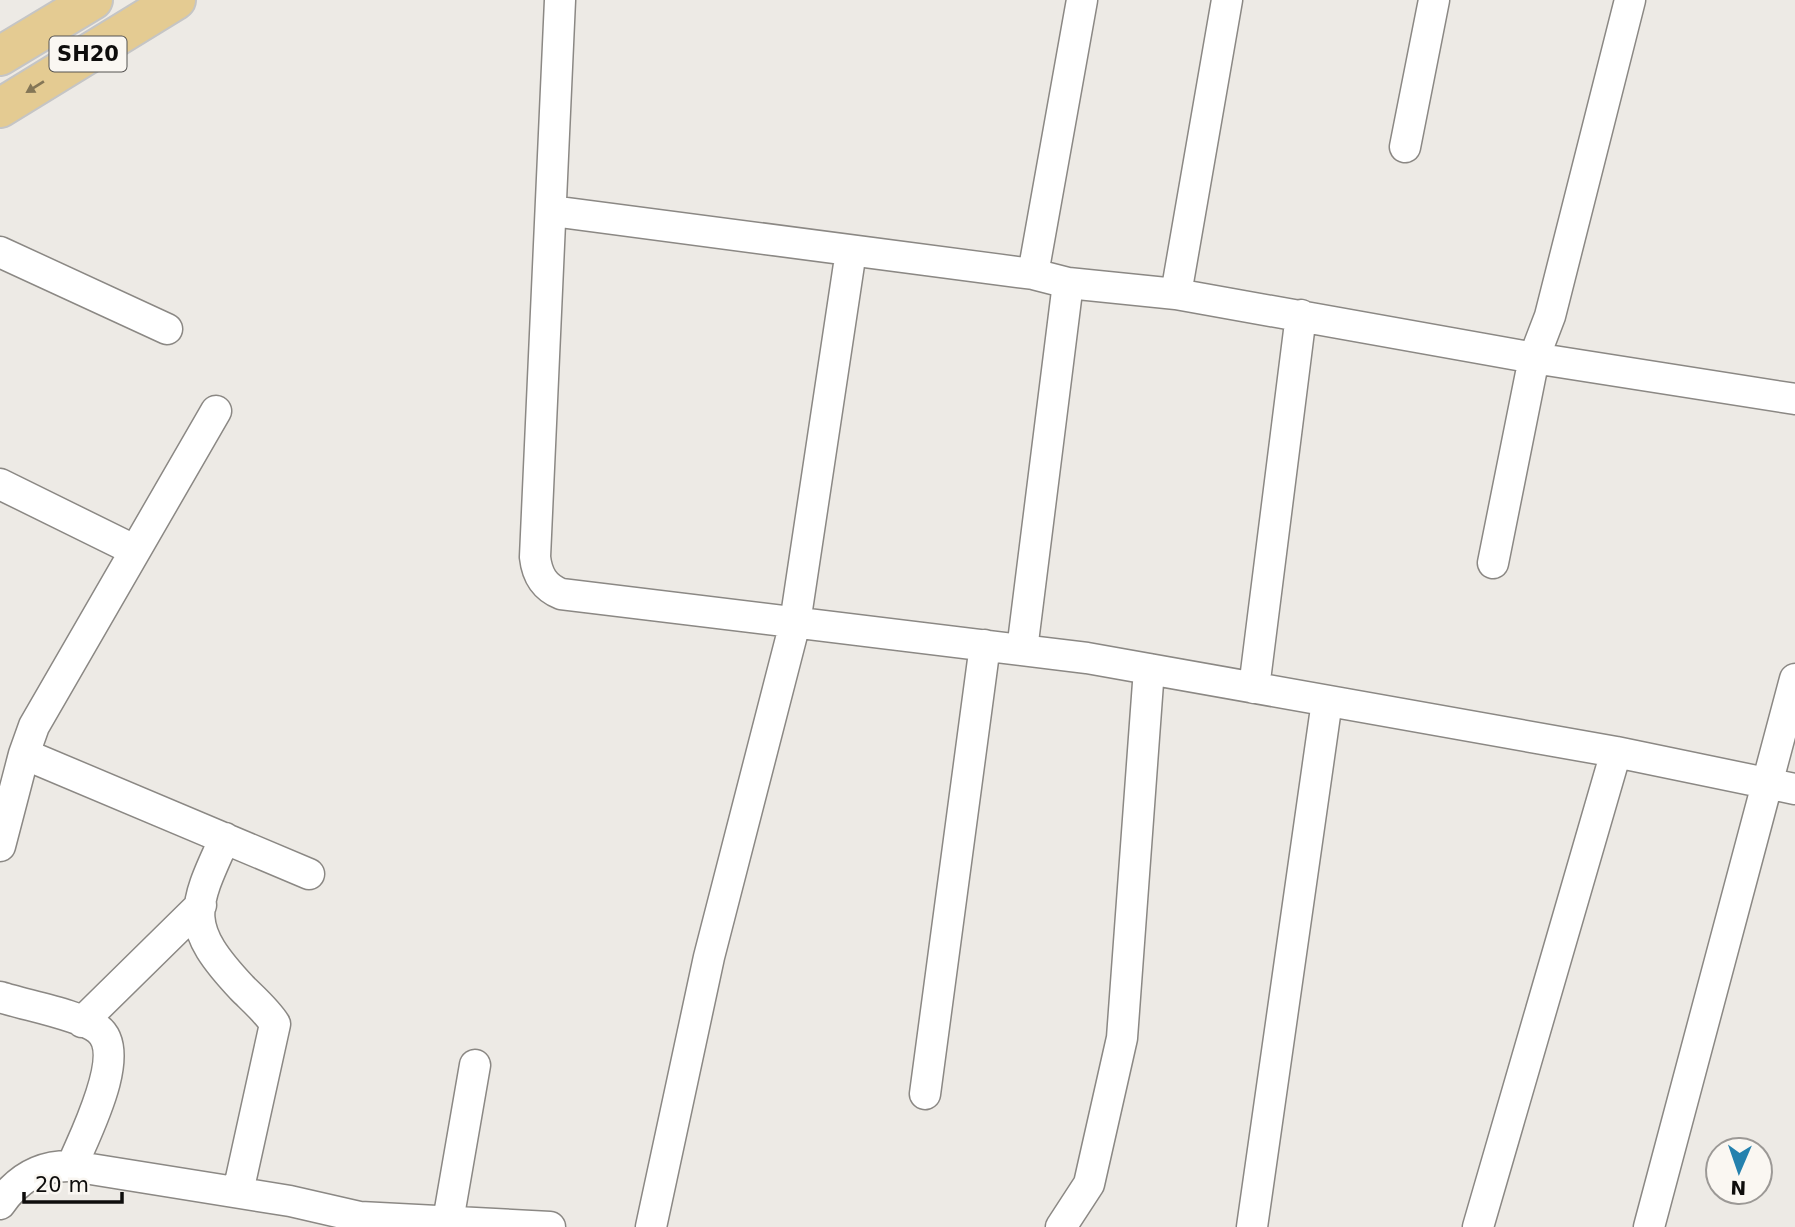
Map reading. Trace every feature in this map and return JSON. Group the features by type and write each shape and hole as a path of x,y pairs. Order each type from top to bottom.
{"main road":[{"name":"SH20","path":"0,108 176,0"},
{"name":"SH20","path":"0,56 83,3"}],"street":[{"path":"560,0 535,557 542,581 551,590 561,594 985,645 1149,669 1616,752 1782,787"},
{"path":"1033,274 1082,0"},
{"path":"1176,294 1227,0"},
{"path":"1405,146 1434,0"},
{"path":"1493,563 1534,358 1550,316 1630,0"},
{"path":"552,211 1033,274 1068,283 1176,294 1534,358 1795,399"},
{"path":"651,1227 709,957 795,623 851,251"},
{"path":"0,252 167,329"},
{"path":"1022,650 1068,283"},
{"path":"1254,688 1301,315"},
{"path":"0,846 24,754 51,693 216,411"},
{"path":"0,484 134,550"},
{"path":"925,1094 985,645"},
{"path":"1061,1227 1086,1194 1122,1038 1149,669"},
{"path":"1649,1227 1782,787 1795,679"},
{"path":"1252,1227 1327,701"},
{"path":"1478,1227 1616,752"},
{"path":"24,754 309,874"},
{"path":"225,838 203,886 200,921 207,948 275,1024 238,1192"},
{"path":"82,1022 201,905"},
{"path":"0,998 82,1022 98,1029 106,1038 109,1061 106,1080 72,1166"},
{"path":"448,1221 475,1065"},
{"path":"0,1204 24,1178 40,1169 72,1166 238,1192 288,1214 550,1227"}]}
